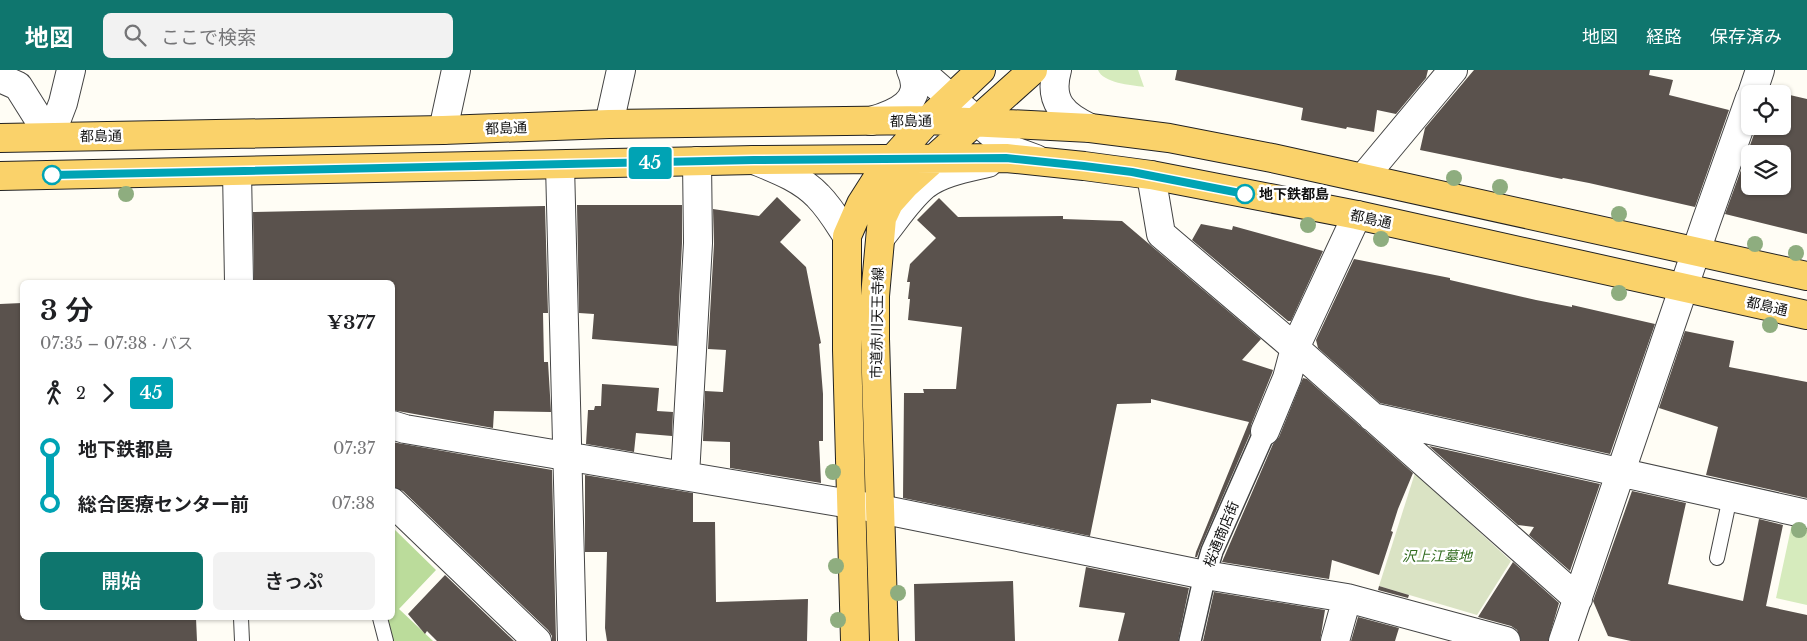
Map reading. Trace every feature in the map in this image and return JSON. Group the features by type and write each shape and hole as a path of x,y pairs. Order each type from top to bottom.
{"main road":[{"name":"市道赤川天王寺線","path":"855,641 846,315 848,236 861,204 870,188 893,158 950,98 981,70"},
{"name":"市道赤川天王寺線","path":"884,641 875,322 882,218 889,203 906,184 1033,70"},
{"name":"都島通","path":"0,138 443,130 609,124 928,120 1090,128 1169,138 1363,178 1807,276"},
{"name":"都島通","path":"0,176 754,160 1006,158 1151,175 1357,215 1807,315"}],"street":[{"path":"50,138 63,103 71,70"},
{"path":"443,130 456,70"},
{"path":"609,124 621,70"},
{"path":"869,121 890,116 905,107 914,93 914,77 911,70"},
{"path":"919,70 1009,149 1044,162"},
{"path":"1057,70 1054,91 1057,100 1072,120 1090,128"},
{"path":"1363,178 1453,70"},
{"path":"1755,85 1760,70"},
{"path":"0,78 18,86 50,138"},
{"path":"1565,641 1683,287 1741,124"},
{"path":"881,237 925,185 952,172 1006,158"},
{"path":"754,160 788,174 817,194 848,236"},
{"path":"685,476 698,243 697,162"},
{"path":"560,165 572,641"},
{"path":"237,172 239,280"},
{"path":"1151,175 1162,234 1295,348 1578,599"},
{"path":"1265,431 1287,378 1295,348 1357,215"},
{"path":"1371,417 1807,514"},
{"path":"395,426 567,457 880,509 1205,576 1347,598 1506,641"},
{"name":"桜通商店街","path":"1190,641 1212,551 1265,431"},
{"path":"395,505 537,641"},
{"path":"1335,641 1347,598"}],"lane":[{"path":"1718,558 1730,497"},
{"path":"241,620 242,641"},
{"path":"381,620 386,641"}],"green space":[{"path":"1098,70 1138,70 1144,87 1111,81 1105,78"},
{"name":"沢上江墓地","path":"1415,473 1511,561 1477,615 1379,586"},
{"path":"1793,519 1807,522 1807,605 1776,598"},
{"path":"395,530 436,570 399,609 433,641 390,641 385,620 395,620"}],"building":[{"path":"1177,70 1428,70 1426,78 1396,114 1377,110 1374,132 1347,127 1346,129 1301,120 1303,108 1175,80"},
{"path":"1474,70 1650,70 1649,75 1673,80 1669,95 1729,110 1695,207 1589,183 1420,150 1425,128"},
{"path":"1791,95 1807,99 1807,234 1725,214 1741,170 1741,195 1791,195 1791,145 1750,145 1754,135 1791,135"},
{"path":"777,197 801,220 780,242 806,267 821,343 819,344 823,394 823,441 819,441 821,483 730,468 730,442 703,441 705,391 723,392 726,350 708,349 714,244 713,209 759,216"},
{"path":"939,198 958,217 1063,216 1063,219 1122,221 1261,339 1242,360 1273,370 1251,425 1250,434 1197,557 1195,557 1196,552 1249,422 1151,399 1151,403 1117,404 1090,536 903,498 904,393 924,393 923,389 956,389 962,327 908,320 910,282 907,282 910,264 936,238 917,220"},
{"path":"577,205 682,205 677,346 592,339 594,314 579,313"},
{"path":"545,206 548,313 543,313 544,362 548,362 551,412 494,411 493,428 395,411 395,280 254,280 253,212"},
{"path":"1201,224 1232,230 1233,226 1323,251 1291,321 1288,321 1192,240"},
{"path":"1354,259 1450,278 1450,280 1536,300 1572,307 1572,305 1655,324 1610,454 1380,403 1318,348 1316,340"},
{"path":"20,303 20,620 196,620 197,641 0,641 0,304"},
{"path":"1685,331 1734,341 1729,367 1807,382 1807,498 1706,475 1718,427 1659,408"},
{"path":"1303,378 1307,379 1413,473 1398,509 1391,531 1393,532 1379,575 1332,560 1329,579 1222,562 1273,444 1279,437"},
{"path":"602,384 659,388 657,411 673,412 672,436 636,433 634,452 586,444 588,410 594,410 595,406 601,406"},
{"path":"395,443 552,470 556,641 552,641 552,636 548,630 403,491 395,488"},
{"path":"1429,446 1600,484 1570,571 1529,535 1534,527 1518,525"},
{"path":"585,475 693,493 693,522 715,522 716,602 808,599 807,641 607,641 605,628 607,552 585,552"},
{"path":"1632,491 1686,503 1668,584 1743,601 1759,519 1783,525 1766,606 1807,615 1807,641 1631,641 1608,636 1593,601"},
{"path":"1513,562 1559,603 1548,641 1521,641 1517,630 1511,626 1478,617"},
{"path":"1086,567 1189,588 1178,641 1118,641 1125,613 1079,607"},
{"path":"445,575 514,641 437,641 427,631 425,634 408,614"},
{"path":"1013,581 1015,641 915,641 914,584"},
{"path":"1379,586 1409,595 1408,598 1378,590"},
{"path":"1214,592 1325,610 1320,641 1203,641"},
{"path":"1358,617 1399,628 1395,641 1351,641"}],"bus line":[{"name":"45","path":"52,175 754,160 1006,158 1132,172 1245,194"}],"place":[{"name":"地下鉄都島","path":"1245,194"}]}
